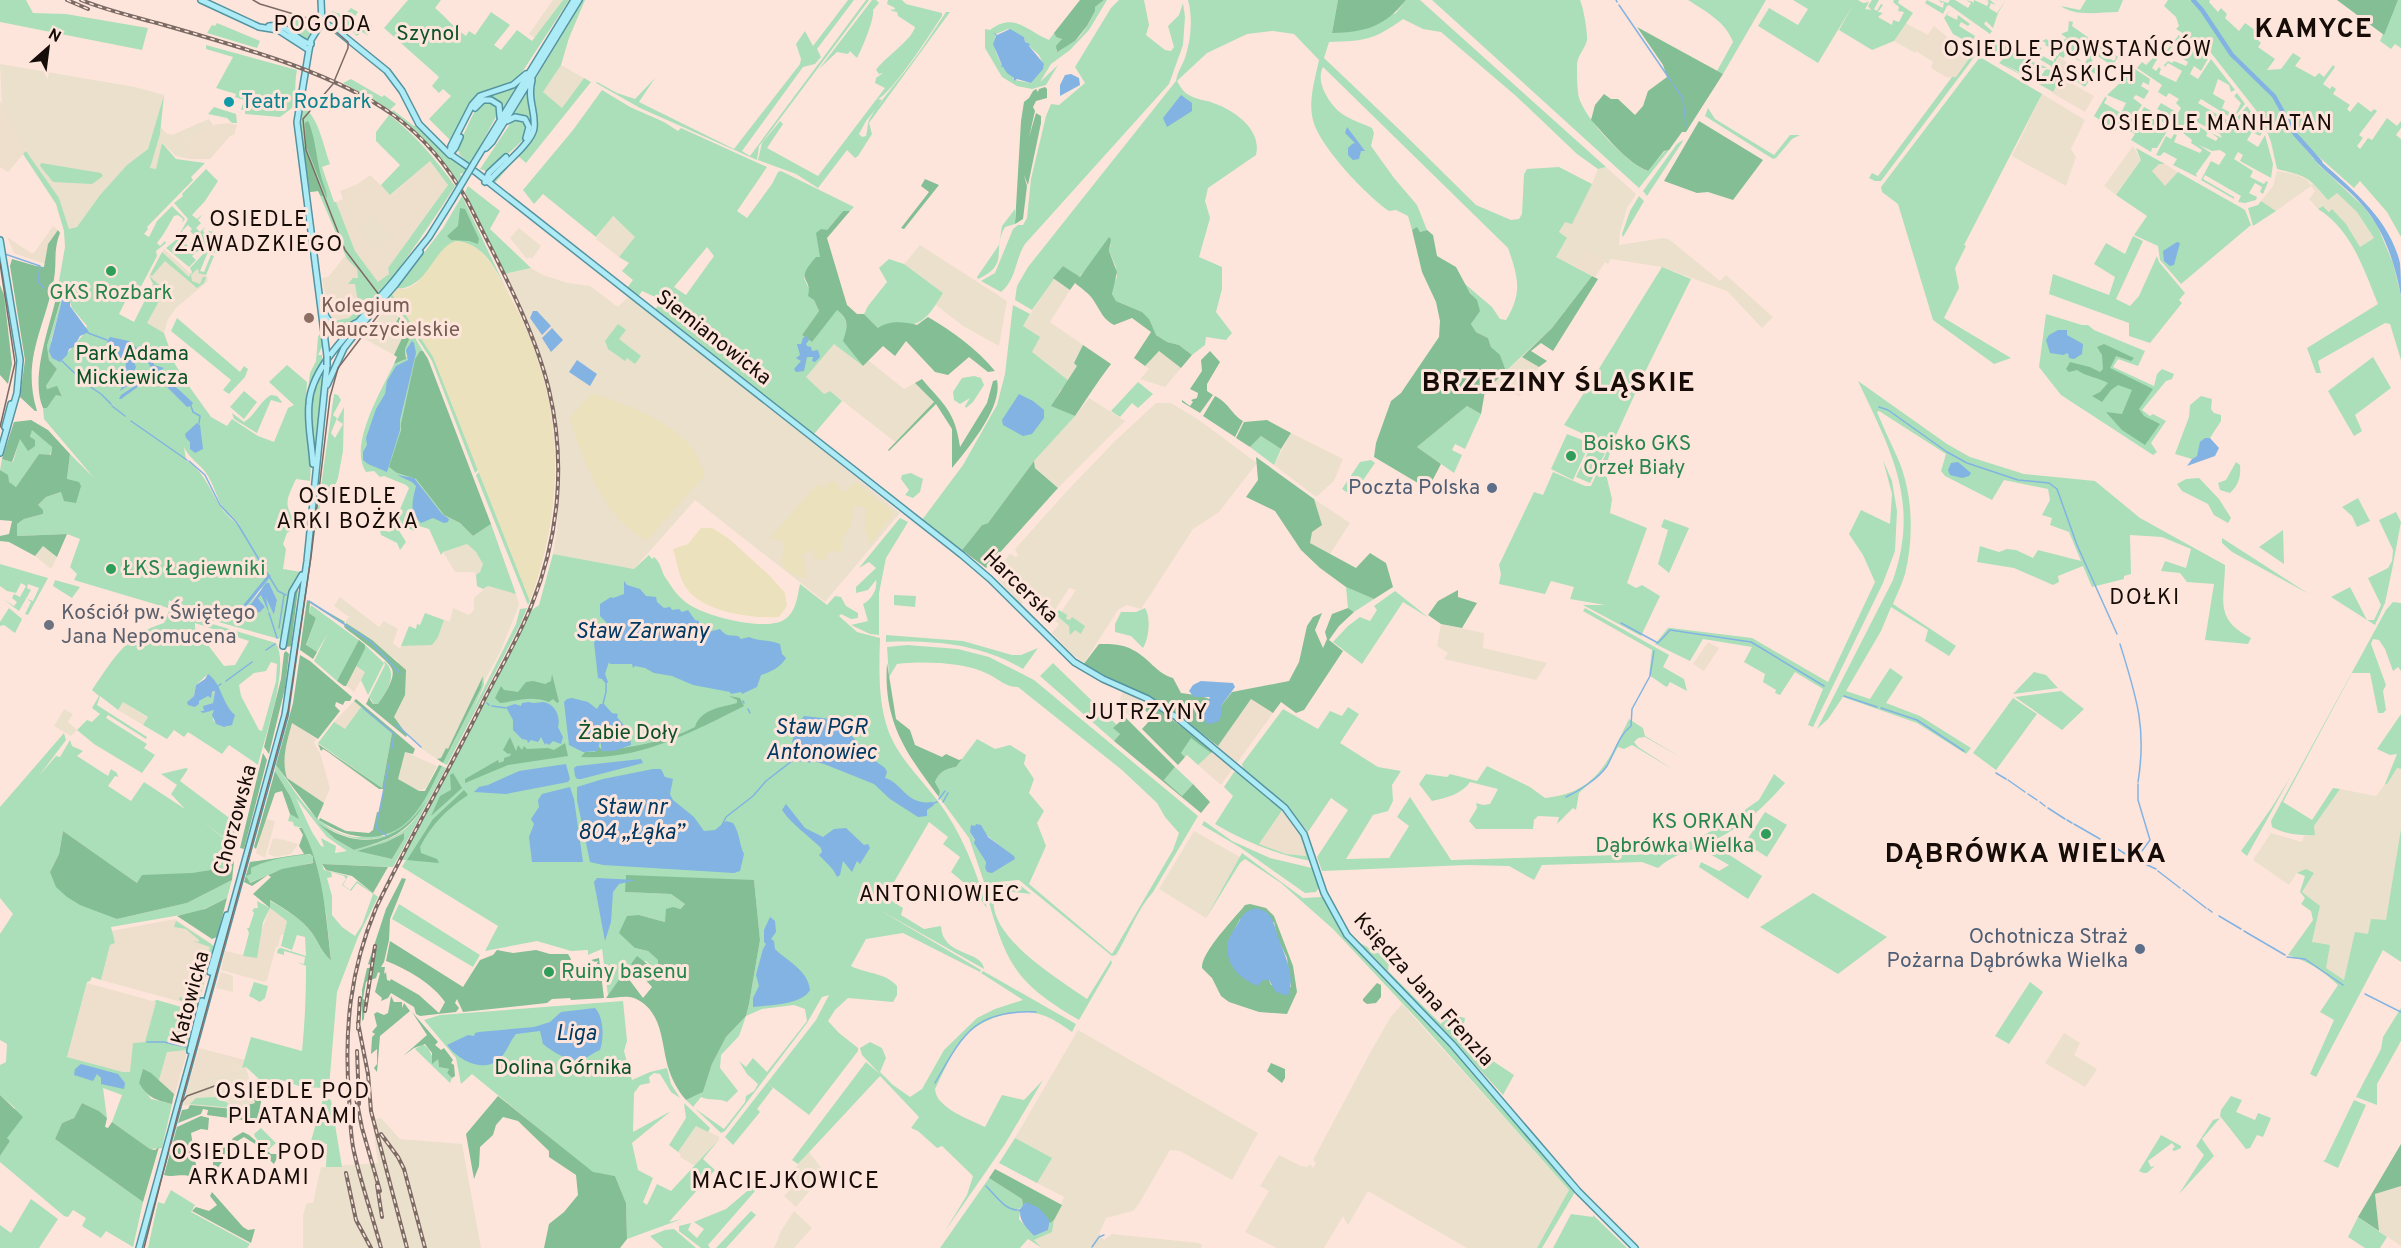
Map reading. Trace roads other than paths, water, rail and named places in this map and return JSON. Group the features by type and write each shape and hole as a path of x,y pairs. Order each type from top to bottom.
{"main road":[{"path":"201,0 232,15 280,31 310,47"},
{"path":"321,0 325,23"},
{"path":"325,390 342,352 425,242 480,153 492,142 574,0"},
{"path":"450,154 472,105 480,96 513,85 532,72 579,0"},
{"name":"Chorzowska","path":"171,1119 288,700 327,365 297,122 310,47 325,23"},
{"name":"Chorzowska","path":"310,47 325,23"},
{"name":"Siemianowicka","path":"325,23 387,71 402,91 419,124 442,149 477,172 485,182"},
{"path":"485,182 532,135 534,122 530,94 532,72"},
{"path":"453,147 476,106 483,100 491,100 499,105 501,123"},
{"path":"485,182 489,173 527,138 529,133 528,123 520,117 501,123"},
{"path":"442,149 453,147"},
{"path":"453,147 460,159"},
{"name":"Siemianowicka","path":"450,154 901,507"},
{"path":"477,172 489,173"},
{"path":"0,240 20,360 17,393 0,453"},
{"path":"0,255 18,365 16,386 5,422 4,434"},
{"path":"321,303 329,322 336,328 345,328 360,320"},
{"path":"315,478 309,407 312,382 360,320 375,306"},
{"name":"Harcerska","path":"901,507 979,569 1074,662 1120,686"},
{"name":"Chorzowska","path":"294,643 309,548 310,526"},
{"path":"283,646 292,592 302,575"},
{"name":"Księdza Jana Frenzla","path":"1120,686 1148,699 1176,717 1285,808 1304,834 1330,908 1356,946 1452,1044 1562,1173 1635,1248"},
{"name":"Katowicka","path":"139,1248 234,896"},
{"name":"Katowicka","path":"143,1232 144,1220 171,1119"}],"water":[{"path":"1010,29 1024,37 1025,42 1030,44 1029,46 1044,64 1043,69 1031,83 1017,79 1014,81 1014,78 1000,66 1002,65 993,44 996,36 993,32 997,35"},
{"path":"1071,74 1079,78 1080,85 1060,96 1060,85 1065,75"},
{"path":"1181,95 1192,103 1192,111 1167,127 1163,118"},
{"path":"1347,127 1365,151 1361,151 1359,159 1353,160 1348,155 1348,148 1355,143 1345,133"},
{"path":"2316,157 2366,204 2387,231 2400,263 2401,296 2392,260 2378,227 2352,194 2314,159"},
{"path":"2177,242 2180,243 2174,265 2170,266 2164,261 2163,251"},
{"path":"68,291 70,292 70,306 89,332 80,336 74,347 69,349 60,362 52,358 49,351 63,296"},
{"path":"533,311 537,311 551,326 542,335 530,318"},
{"path":"552,328 563,340 551,352 542,338"},
{"path":"2058,330 2067,330 2067,335 2083,344 2082,354 2074,359 2069,358 2068,353 2063,355 2050,353 2046,340 2049,335"},
{"path":"806,336 809,340 807,346 811,347 812,351 818,350 820,357 815,362 812,361 813,357 807,357 804,371 796,372 794,369 801,361 796,358 800,355 797,344 801,344"},
{"path":"110,337 129,341 146,356 154,356 154,365 164,368 121,399 119,399 121,395 147,378 153,371 149,364 134,352 132,357 136,367 131,377 133,382 120,391 126,375 125,357 120,358 117,355 119,351 117,346 109,345 107,342"},
{"path":"412,341 416,353 400,420 400,430 387,472 363,460 363,452 367,445 366,438 376,409 385,394 387,381 396,366 408,360 406,350"},
{"path":"577,360 597,374 590,386 569,372"},
{"path":"164,376 193,403 191,406 187,407 166,386 161,385 158,381"},
{"path":"1019,394 1044,410 1044,418 1032,434 1023,436 1003,425 1002,420"},
{"path":"197,423 200,425 203,449 195,453 190,449 190,442 185,434"},
{"path":"2205,438 2210,438 2219,448 2215,456 2187,466 2197,456 2200,442"},
{"path":"1958,462 1971,473 1969,476 1962,478 1950,475 1948,470 1951,463"},
{"path":"397,475 414,478 442,514 449,519 448,522 444,523 433,518 421,523 413,510 416,486"},
{"name":"Staw Zarwany","path":"624,581 627,585 640,589 646,596 656,597 657,602 664,608 679,609 682,612 688,610 695,620 699,621 699,625 708,632 720,629 726,634 738,636 741,639 749,637 780,644 782,654 786,658 775,669 761,675 757,687 742,694 741,692 731,694 693,685 645,668 635,666 633,668 632,664 610,664 609,662 605,674 608,682 606,684 598,678 594,642 608,633 605,627 607,623 600,616 600,604 611,597 624,594"},
{"path":"266,583 269,583 277,600 274,615 266,598 269,613 261,595 258,598 265,607 260,612 255,613 253,606 250,605"},
{"path":"208,674 213,678 235,715 232,725 224,727 216,724 212,715 214,710 203,713 200,711 204,711 203,706 213,703 215,691 212,692 211,698 208,696 199,701 195,707 188,705 187,702 194,696 196,685"},
{"path":"1201,681 1233,683 1235,687 1221,706 1219,721 1210,724 1206,723 1202,714 1210,697 1194,697 1189,691 1193,685"},
{"path":"572,698 588,702 597,709 600,704 604,704 612,713 618,714 617,717 627,729 625,732 630,736 631,745 614,751 602,751 600,740 598,751 583,752 569,745 564,702"},
{"path":"543,702 554,708 558,715 558,727 563,737 561,744 553,741 545,745 541,737 538,742 531,740 528,743 513,730 513,720 506,707 515,704 521,706 522,703"},
{"name":"Staw PGR Antonowiec","path":"804,716 831,719 849,733 874,760 885,768 887,772 885,778 917,801 933,802 934,805 927,810 927,816 918,817 890,799 874,784 824,764 813,761 809,763 804,760 799,762 795,744 792,742 794,735 792,727 795,727 797,721 799,723"},
{"path":"641,759 643,763 581,779 575,776 574,768 577,766"},
{"path":"566,764 570,779 568,782 506,794 474,792 479,787 519,771"},
{"name":"Staw nr 804 „Łąka”","path":"661,769 665,777 673,779 670,794 673,800 694,817 704,831 715,830 726,821 733,823 744,854 740,871 734,873 603,865 590,862 577,800 577,787"},
{"path":"570,787 574,799 583,862 532,862 529,837 534,824 531,819 539,807 538,800 542,794"},
{"path":"786,804 805,828 823,837 834,829 846,828 864,845 868,844 870,848 860,864 857,861 852,872 843,861 840,875 837,877 819,855 822,852 821,848 786,816 782,810"},
{"path":"971,825 981,825 988,837 1015,859 992,873 987,872 986,862 970,832"},
{"path":"597,878 636,880 619,884 613,892 611,922 605,941 594,882"},
{"path":"1257,908 1265,911 1274,924 1290,973 1288,996 1276,992 1269,980 1263,980 1258,986 1245,979 1235,970 1228,957 1228,942 1232,934 1244,914"},
{"path":"770,917 775,921 776,932 771,939 774,941 775,949 801,971 810,990 800,999 776,1005 753,1007 753,998 759,986 756,975 766,944 764,930"},
{"name":"Liga","path":"595,1008 602,1022 603,1034 600,1050 583,1059 573,1060 551,1050 543,1044 540,1031 516,1034 503,1055 489,1065 466,1061 447,1045 468,1035 474,1036 479,1032 534,1027 550,1022 561,1012"},
{"path":"81,1064 118,1074 125,1083 124,1089 101,1084 101,1078 97,1074 93,1081 74,1075 75,1069"},
{"path":"1026,1202 1039,1208 1050,1221 1048,1230 1034,1236 1025,1226 1017,1210"}],"waterway":[{"path":"2193,0 2232,55 2274,96 2295,134 2320,162"},
{"path":"1619,5 1671,81"},
{"path":"1673,84 1683,99 1686,126"},
{"path":"5,254 40,266 38,282 44,288"},
{"path":"88,333 107,340"},
{"path":"62,361 111,404"},
{"path":"149,380 154,380"},
{"path":"112,406 125,416"},
{"path":"191,406 193,412 200,416 199,423"},
{"path":"1879,407 1888,410 1947,452 1967,463 2018,480 2049,483 2057,489 2077,545 2117,634"},
{"path":"131,421 187,460"},
{"path":"189,461 205,475 220,505 237,523 278,591 286,595"},
{"path":"242,609 269,576"},
{"path":"279,628 284,595"},
{"path":"309,601 370,641 400,673"},
{"path":"269,613 277,638"},
{"path":"1621,623 1658,643 1670,630 1751,642 1824,686"},
{"path":"266,650 275,644"},
{"path":"2120,644 2138,712 2141,745 2138,782"},
{"path":"1566,797 1588,784 1607,766 1620,739 1631,726 1632,709 1650,676 1654,651"},
{"path":"226,681 252,662"},
{"path":"606,684 606,691"},
{"path":"603,704 606,692"},
{"path":"1844,696 1877,707"},
{"path":"492,706 506,708"},
{"path":"363,708 394,734 392,749"},
{"path":"1881,708 1917,720 1964,751"},
{"path":"748,709 750,713"},
{"path":"397,725 421,747"},
{"path":"722,825 726,817 797,757"},
{"path":"387,836 376,828 389,764"},
{"path":"1996,773 2006,779"},
{"path":"2008,780 2025,792"},
{"path":"2136,859 2150,840 2138,800 2138,784"},
{"path":"939,799 945,791"},
{"path":"943,802 948,793"},
{"path":"2028,794 2037,800"},
{"path":"2040,802 2045,806"},
{"path":"2048,808 2065,819"},
{"path":"2067,820 2072,823"},
{"path":"2074,824 2100,839"},
{"path":"2102,841 2111,845"},
{"path":"2113,846 2127,855"},
{"path":"2130,856 2141,862"},
{"path":"2143,863 2156,869"},
{"path":"2158,871 2180,888"},
{"path":"2183,890 2206,908"},
{"path":"2208,909 2212,912"},
{"path":"2219,916 2241,929"},
{"path":"2244,931 2285,955"},
{"path":"2287,957 2305,959 2343,985"},
{"path":"2365,994 2401,1012"},
{"path":"935,1083 953,1052 972,1029 998,1015 1036,1012"},
{"path":"147,1042 164,1042 186,1047"},
{"path":"986,1186 1004,1205 1017,1210"},
{"path":"1092,1247 1099,1237 1104,1235"}],"tram line":[{"path":"144,1248 177,1117 288,711 311,557 330,397 338,368 379,314 382,303 380,296 345,250 306,150 303,119 333,84 348,48 348,42 327,24 253,0"},
{"path":"0,263 15,363 0,427"},
{"path":"182,1102 187,1096 220,1084"}],"railway":[{"path":"67,0 88,9"},
{"path":"81,0 243,48 319,75 371,100 414,132 451,175 468,202 524,318 549,390 557,444 557,499 554,526 541,579 516,640 376,908 367,931 355,977 347,1048 351,1134 359,1172 381,1248"},
{"path":"365,1011 375,946"},
{"path":"358,1029 360,998"},
{"path":"358,1023 368,1074 371,1111 407,1248"},
{"path":"357,1051 359,1104"},
{"path":"356,1098 380,1191"},
{"path":"381,1134 404,1169 425,1248"},
{"path":"346,1173 356,1220 371,1248"},
{"path":"377,1185 382,1217"}],"place":[{"name":"Teatr Rozbark","path":"229,102"},
{"name":"GKS Rozbark","path":"111,271"},
{"name":"Kolegium Nauczycielskie","path":"309,318"},
{"name":"Boisko GKS Orzeł Biały","path":"1571,456"},
{"name":"Poczta Polska","path":"1492,488"},
{"name":"ŁKS Łagiewniki","path":"111,569"},
{"name":"Kościół pw. Świętego Jana Nepomucena","path":"49,625"},
{"name":"KS ORKAN Dąbrówka Wielka","path":"1766,834"},
{"name":"Ochotnicza Straż Pożarna Dąbrówka Wielka","path":"2140,949"},
{"name":"Ruiny basenu","path":"549,972"}],"district":[{"name":"POGODA","path":"323,25"},
{"name":"KAMYCE","path":"2314,30"},
{"name":"OSIEDLE POWSTAŃCÓW ŚLĄSKICH","path":"2078,62"},
{"name":"OSIEDLE MANHATAN","path":"2217,124"},
{"name":"OSIEDLE ZAWADZKIEGO","path":"259,232"},
{"name":"BRZEZINY ŚLĄSKIE","path":"1559,384"},
{"name":"OSIEDLE ARKI BOŻKA","path":"348,510"},
{"name":"DOŁKI","path":"2145,598"},
{"name":"JUTRZYNY","path":"1147,713"},
{"name":"DĄBRÓWKA WIELKA","path":"2026,855"},
{"name":"ANTONIOWIEC","path":"940,895"},
{"name":"OSIEDLE POD PLATANAMI","path":"293,1104"},
{"name":"OSIEDLE POD ARKADAMI","path":"249,1166"},
{"name":"MACIEJKOWICE","path":"786,1182"}],"park label":[{"name":"Szynol","path":"428,34"},
{"name":"Park Adama Mickiewicza","path":"132,366"},
{"name":"Żabie Doły","path":"628,733"},
{"name":"Dolina Górnika","path":"563,1068"}]}
